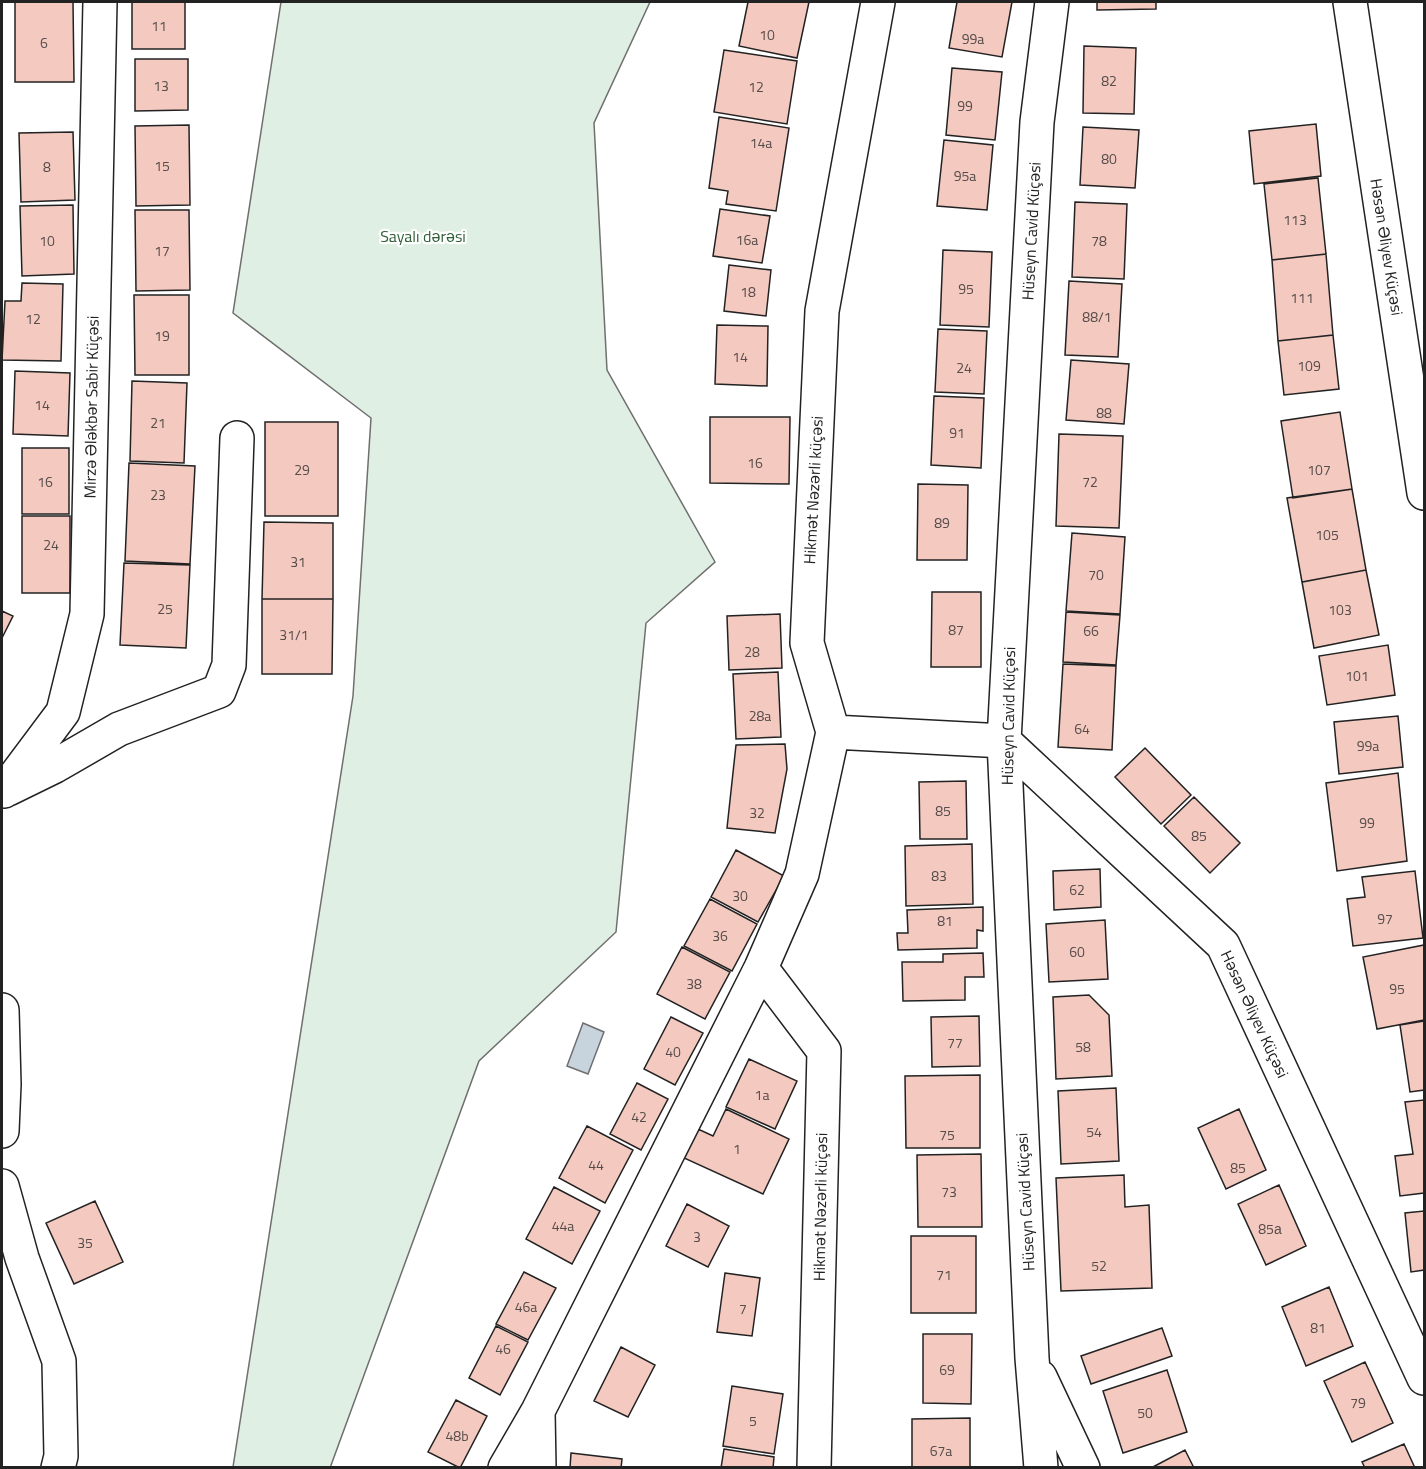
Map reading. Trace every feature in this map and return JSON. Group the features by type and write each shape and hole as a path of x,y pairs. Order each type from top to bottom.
{"street":[{"name":"Mirzə Ələkbər Sabir Küçəsi","path":"3,801 63,712 87,614 100,2"},
{"name":"Hikmət Nəzərli küçəsi","path":"505,1467 538,1412 761,968 802,874 833,732 807,643 821,322 878,2"},
{"name":"Hüseyn Cavid Küçəsi","path":"1041,1467 1032,1358 1004,741 1037,122 1052,2"},
{"name":"Həsən Əliyev Küçəsi","path":"1350,2 1425,493"},
{"path":"3,801 119,729 219,692 229,665 237,438"},
{"path":"833,732 1004,741"},
{"name":"Həsən Əliyev Küçəsi","path":"1004,741 1223,945 1425,1378"},
{"name":"Hikmət Nəzərli küçəsi","path":"761,968 824,1051 814,1467"},
{"path":"2,1010 4,1084 2,1131"},
{"path":"2,1186 22,1258 59,1361 61,1456 58,1467"},
{"path":"1032,1358 1083,1467"},
{"name":"Hikmət Nəzərli küçəsi","path":"538,1412 539,1467"}],"green space":[{"name":"Sayalı dərəsi","path":"281,2 650,2 594,123 607,370 715,562 646,623 616,932 479,1061 330,1468 233,1467 353,696 371,418 233,313"}],"shaded area":[{"path":"583,1023 604,1032 588,1074 567,1066"}],"building":[{"path":"15,2 73,2 74,82 15,82"},
{"path":"132,2 185,2 185,49 132,49"},
{"path":"748,2 809,2 797,58 739,46"},
{"path":"957,2 1012,2 1002,57 949,48"},
{"path":"1097,2 1156,2 1156,9 1097,10"},
{"path":"1084,46 1136,48 1134,114 1083,113"},
{"path":"724,50 797,61 787,124 714,112"},
{"path":"135,59 188,59 188,110 135,111"},
{"path":"952,68 1002,72 995,140 946,135"},
{"path":"719,117 789,128 776,211 726,204 728,191 709,188"},
{"path":"1316,124 1321,176 1254,184 1249,131"},
{"path":"189,125 190,205 136,206 135,126"},
{"path":"1083,127 1139,130 1135,188 1080,185"},
{"path":"73,132 75,200 21,202 19,133"},
{"path":"944,140 993,145 987,210 937,206"},
{"path":"1318,178 1326,254 1272,260 1264,184"},
{"path":"1075,202 1127,204 1124,279 1072,277"},
{"path":"73,205 74,274 22,276 20,206"},
{"path":"720,209 770,216 762,263 713,256"},
{"path":"135,210 189,210 190,290 136,291"},
{"path":"943,250 992,252 989,327 940,325"},
{"path":"1326,254 1333,335 1278,341 1272,260"},
{"path":"729,265 771,270 766,316 724,311"},
{"path":"1069,281 1122,284 1118,357 1065,355"},
{"path":"22,283 63,284 61,361 2,360 5,301 21,301"},
{"path":"134,295 189,295 189,375 135,375"},
{"path":"717,325 768,326 767,386 715,384"},
{"path":"938,329 987,331 984,394 935,392"},
{"path":"1333,335 1339,389 1284,395 1278,341"},
{"path":"1071,360 1129,364 1124,424 1066,420"},
{"path":"15,371 70,373 68,436 13,434"},
{"path":"132,381 187,383 184,463 130,461"},
{"path":"934,396 984,398 981,468 931,465"},
{"path":"1340,412 1352,489 1293,498 1281,421"},
{"path":"710,417 790,417 789,484 710,483"},
{"path":"265,422 338,422 338,516 265,516"},
{"path":"1059,434 1123,436 1119,528 1056,526"},
{"path":"22,448 69,448 69,514 22,514"},
{"path":"129,463 195,466 190,564 125,561"},
{"path":"918,484 968,485 967,560 917,560"},
{"path":"1352,489 1366,570 1302,582 1287,498"},
{"path":"22,516 70,516 70,593 22,593"},
{"path":"264,522 333,523 333,599 262,599"},
{"path":"1072,533 1125,537 1120,614 1066,611"},
{"path":"124,563 190,565 186,648 120,645"},
{"path":"1366,570 1379,635 1314,648 1302,582"},
{"path":"932,592 981,592 981,667 931,667"},
{"path":"262,599 333,599 332,674 262,674"},
{"path":"2,611 13,616 2,638"},
{"path":"1066,612 1120,615 1116,665 1063,662"},
{"path":"780,614 782,668 729,670 727,616"},
{"path":"1388,645 1395,695 1327,705 1319,656"},
{"path":"1063,664 1116,666 1112,750 1058,747"},
{"path":"778,672 781,737 736,739 733,674"},
{"path":"1398,716 1403,767 1339,774 1334,722"},
{"path":"785,744 787,769 775,833 727,828 736,745"},
{"path":"1145,748 1191,795 1161,824 1115,777"},
{"path":"1398,773 1407,861 1337,871 1326,783"},
{"path":"966,781 967,839 920,839 919,782"},
{"path":"1194,797 1240,843 1210,873 1164,826"},
{"path":"972,844 973,904 906,906 905,846"},
{"path":"736,850 784,876 758,922 711,897"},
{"path":"1100,869 1101,907 1054,910 1053,871"},
{"path":"1415,871 1423,938 1353,946 1347,899 1365,897 1362,877"},
{"path":"710,899 757,924 732,971 684,946"},
{"path":"983,907 983,931 977,930 977,948 898,950 897,933 908,933 907,910"},
{"path":"1105,920 1108,979 1049,982 1046,924"},
{"path":"1424,945 1424,1020 1377,1029 1363,957"},
{"path":"682,947 730,972 705,1019 657,994"},
{"path":"983,953 984,977 965,977 965,1000 903,1001 902,962 943,962 943,954"},
{"path":"1089,995 1109,1015 1112,1076 1056,1079 1053,997"},
{"path":"979,1016 980,1066 932,1067 931,1017"},
{"path":"671,1017 703,1033 675,1085 644,1069"},
{"path":"1424,1021 1424,1090 1410,1092 1400,1025"},
{"path":"749,1059 797,1081 775,1129 726,1107"},
{"path":"980,1075 980,1148 906,1148 905,1076"},
{"path":"637,1083 668,1099 641,1150 610,1134"},
{"path":"1116,1088 1119,1161 1061,1164 1058,1091"},
{"path":"1424,1100 1424,1193 1400,1196 1395,1156 1413,1154 1405,1102"},
{"path":"726,1109 789,1139 763,1194 684,1158 698,1129 713,1136"},
{"path":"1239,1109 1266,1170 1226,1189 1198,1128"},
{"path":"587,1126 633,1150 605,1203 559,1178"},
{"path":"981,1154 982,1227 918,1227 917,1155"},
{"path":"1124,1175 1125,1207 1149,1205 1152,1288 1061,1291 1056,1178"},
{"path":"1279,1185 1306,1246 1266,1265 1238,1204"},
{"path":"554,1187 600,1211 572,1264 526,1239"},
{"path":"95,1201 123,1262 74,1284 46,1223"},
{"path":"687,1204 729,1226 708,1267 666,1246"},
{"path":"1424,1211 1424,1270 1411,1272 1405,1213"},
{"path":"911,1236 976,1236 976,1313 911,1313"},
{"path":"524,1272 556,1288 528,1340 496,1324"},
{"path":"725,1273 760,1278 752,1336 717,1332"},
{"path":"1329,1287 1353,1346 1306,1366 1282,1307"},
{"path":"496,1326 528,1342 500,1395 469,1378"},
{"path":"1162,1328 1172,1356 1091,1384 1081,1356"},
{"path":"923,1334 972,1334 971,1404 923,1403"},
{"path":"621,1347 655,1365 628,1417 594,1401"},
{"path":"1365,1362 1393,1423 1352,1442 1324,1381"},
{"path":"1167,1370 1187,1432 1123,1453 1103,1391"},
{"path":"732,1386 783,1394 774,1454 723,1446"},
{"path":"456,1400 487,1416 460,1468 428,1452"},
{"path":"970,1418 970,1468 912,1468 912,1419"},
{"path":"1404,1444 1415,1468 1365,1468 1362,1462"},
{"path":"724,1449 774,1457 773,1468 721,1468"},
{"path":"1185,1450 1194,1468 1151,1468"},
{"path":"571,1453 622,1459 621,1468 570,1468"}]}
